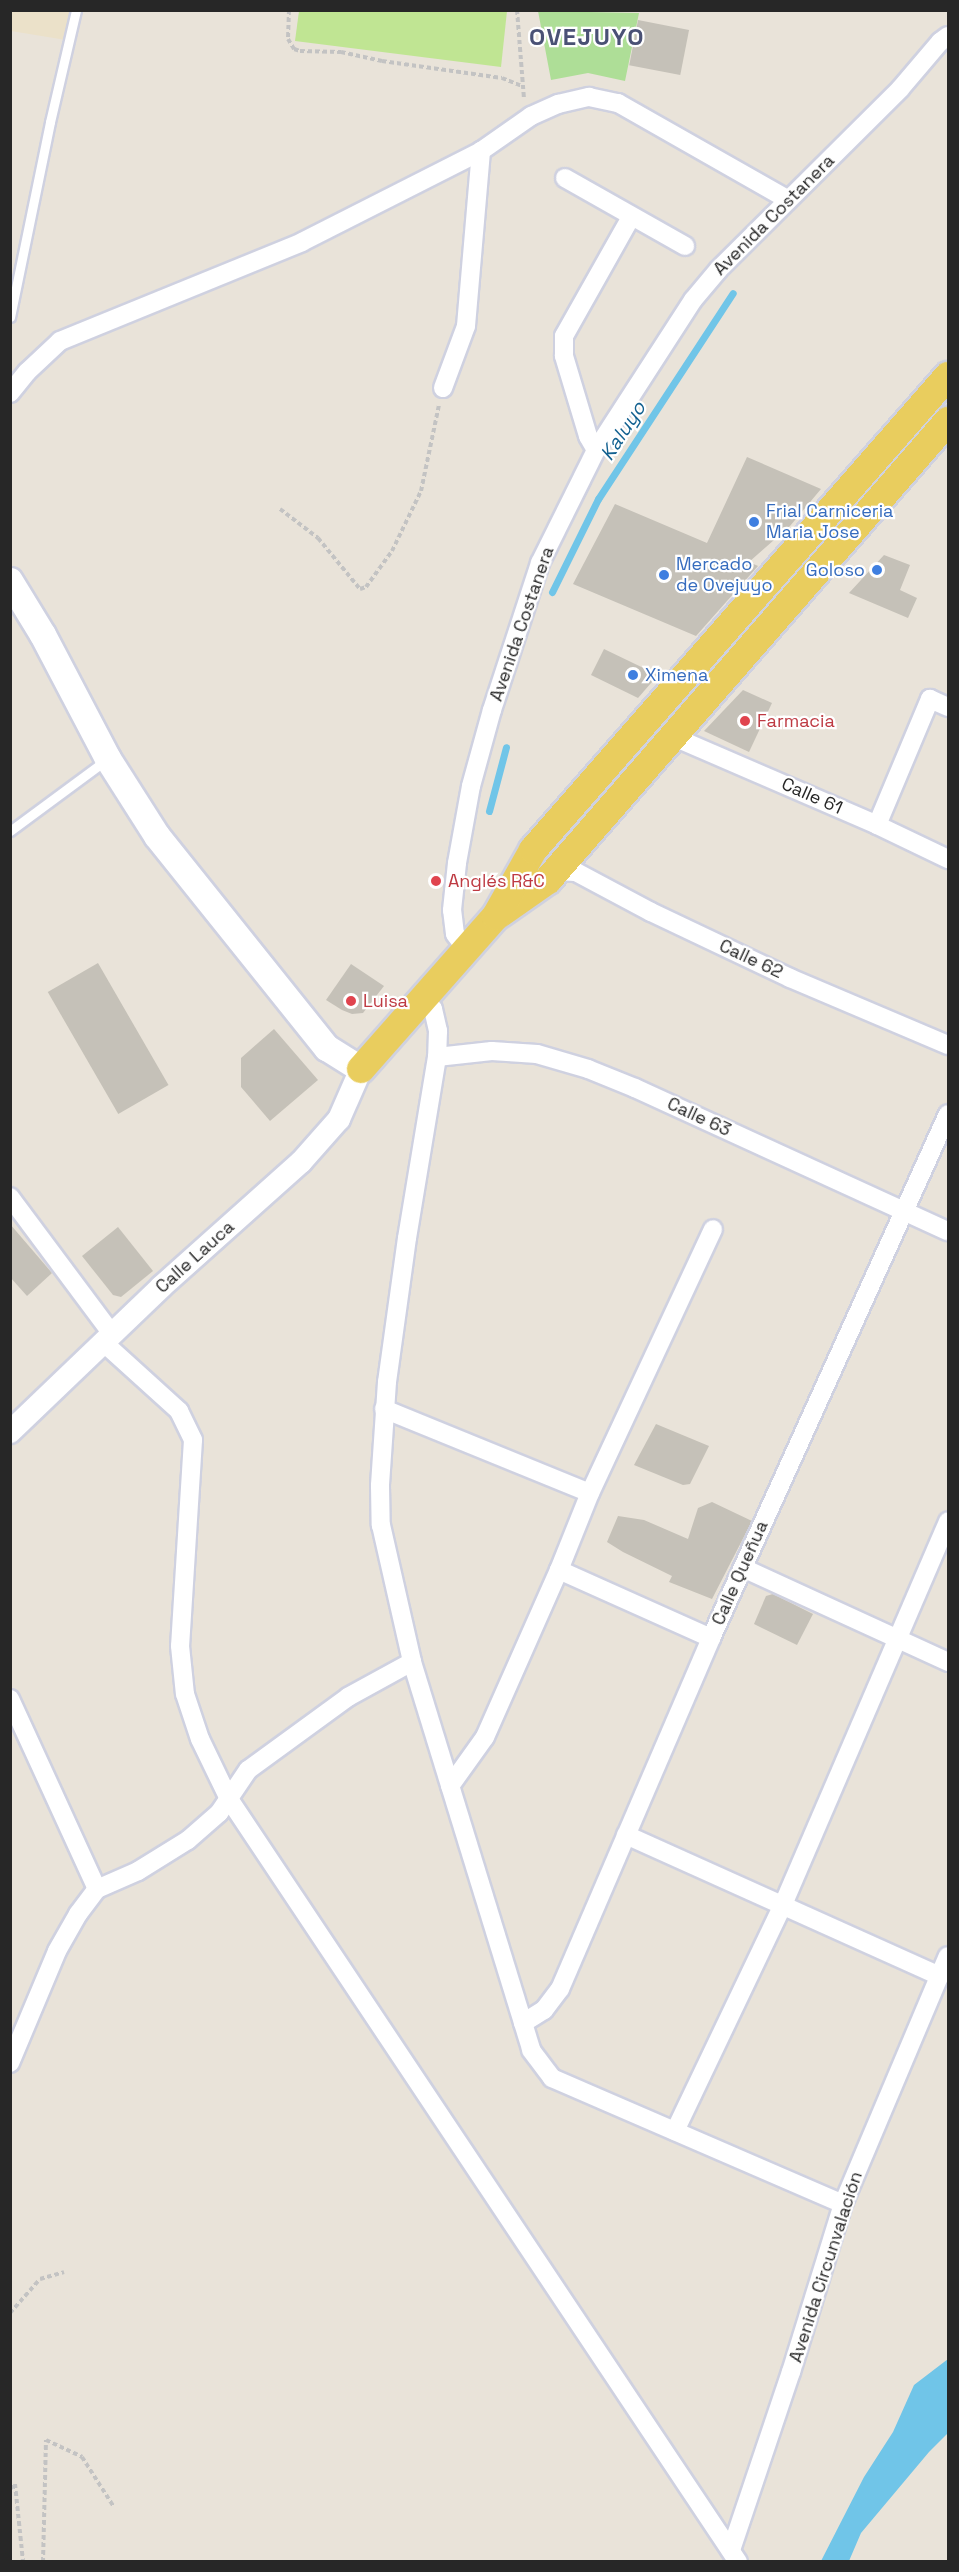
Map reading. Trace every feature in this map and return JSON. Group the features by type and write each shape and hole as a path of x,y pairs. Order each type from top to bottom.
{"main road":[{"path":"10,581 43,635 108,759 157,836 327,1048 361,1069 496,916 532,850 948,376"},
{"path":"496,916 535,890 556,871 948,421"},
{"path":"650,717 674,737"},
{"path":"532,850 556,871"}],"street":[{"name":"Avenida Costanera","path":"466,950 455,934 452,910 457,863 471,786 492,710 540,563 596,450 693,300 787,199 900,89 940,42 948,36"},
{"path":"10,393 27,372 60,341 302,242 481,151 531,116 558,104 589,98 618,103 787,199"},
{"path":"443,388 466,326 481,151"},
{"path":"565,178 685,246"},
{"path":"596,450 588,436 564,356 564,336 631,217"},
{"path":"876,825 930,699 948,707"},
{"name":"Calle 61","path":"674,737 948,859"},
{"name":"Calle 62","path":"556,871 576,872 651,912 790,978 948,1045"},
{"path":"426,998 433,1009 438,1031 437,1058 406,1238 384,1409 381,1525 412,1662 531,2050 552,2078 843,2204"},
{"name":"Calle 63","path":"437,1058 492,1051 537,1054 588,1069 635,1088 948,1231"},
{"name":"Calle Lauca","path":"10,1432 108,1338 301,1162 339,1119 361,1069"},
{"name":"Calle Queñua","path":"523,2023 544,2010 560,1989 742,1568 948,1114"},
{"path":"10,1197 108,1338 179,1411 193,1440 180,1646 185,1695 200,1739 229,1799 735,2556"},
{"path":"450,1786 485,1737 559,1570 590,1493 713,1229"},
{"path":"384,1409 590,1493"},
{"path":"675,2131 782,1907 948,1521"},
{"path":"742,1568 948,1662"},
{"path":"559,1570 711,1638"},
{"path":"10,2063 17,2025 78,1914 98,1889 138,1870 188,1840 219,1813 248,1770 348,1697 412,1662"},
{"path":"10,1699 98,1889"},
{"path":"626,1835 940,1976"},
{"name":"Avenida Circunvalación","path":"735,2556 843,2204 948,1956"}],"lane":[{"path":"10,317 50,122 76,10"},
{"path":"10,831 108,759"}],"path":[{"path":"289,10 288,39 294,49 300,51 341,52 382,61 502,78 522,86"},
{"path":"516,10 523,98 531,116"},
{"path":"280,509 318,538 360,589 366,587 392,551 421,491 443,388"},
{"path":"10,2313 40,2279 64,2272"},
{"path":"43,2562 46,2440 82,2457 114,2507"},
{"path":"10,2489 15,2484 22,2562"}],"shaded area":[{"path":"10,11 71,11 66,40 11,31"}],"green space":[{"path":"299,11 507,11 501,67 295,41"},
{"path":"538,11 639,13 625,81 588,73 551,80"}],"water":[{"path":"948,2359 948,2433 929,2452 861,2533 849,2561 821,2561 864,2477 893,2432 914,2385"}],"building":[{"path":"638,20 689,30 680,75 629,65"},
{"name":"Mercado de Ovejuyo","path":"747,457 821,489 790,526 749,562 758,566 696,636 573,584 615,504 707,543"},
{"path":"884,555 910,565 900,590 917,598 908,618 849,593"},
{"path":"604,649 658,675 638,698 591,675"},
{"path":"743,690 772,703 749,752 704,731"},
{"path":"98,963 168,1085 118,1114 48,992"},
{"path":"351,964 384,986 363,1013 352,1014 326,1000"},
{"path":"274,1029 318,1080 270,1121 241,1087 241,1058"},
{"path":"10,1224 52,1273 27,1296 10,1277"},
{"path":"118,1227 153,1271 121,1297 113,1295 82,1256"},
{"path":"656,1424 709,1446 690,1484 683,1485 634,1465"},
{"path":"712,1502 752,1521 712,1599 669,1582 672,1576 607,1542 618,1516 644,1520 688,1539 698,1508"},
{"path":"773,1594 813,1614 797,1645 754,1624 766,1596"}],"waterway":[{"name":"Kaluyo","path":"552,592 598,499 733,293"},
{"name":"Kaluyo","path":"489,811 506,747"}],"place":[{"name":"Frial Carniceria Maria Jose","path":"754,522"},
{"name":"Goloso","path":"877,570"},
{"name":"Mercado de Ovejuyo","path":"664,575"},
{"name":"Ximena","path":"633,675"},
{"name":"Farmacia","path":"745,721"},
{"name":"Anglés R&C","path":"436,881"},
{"name":"Luisa","path":"351,1001"}],"district":[{"name":"OVEJUYO","path":"587,37"}]}
